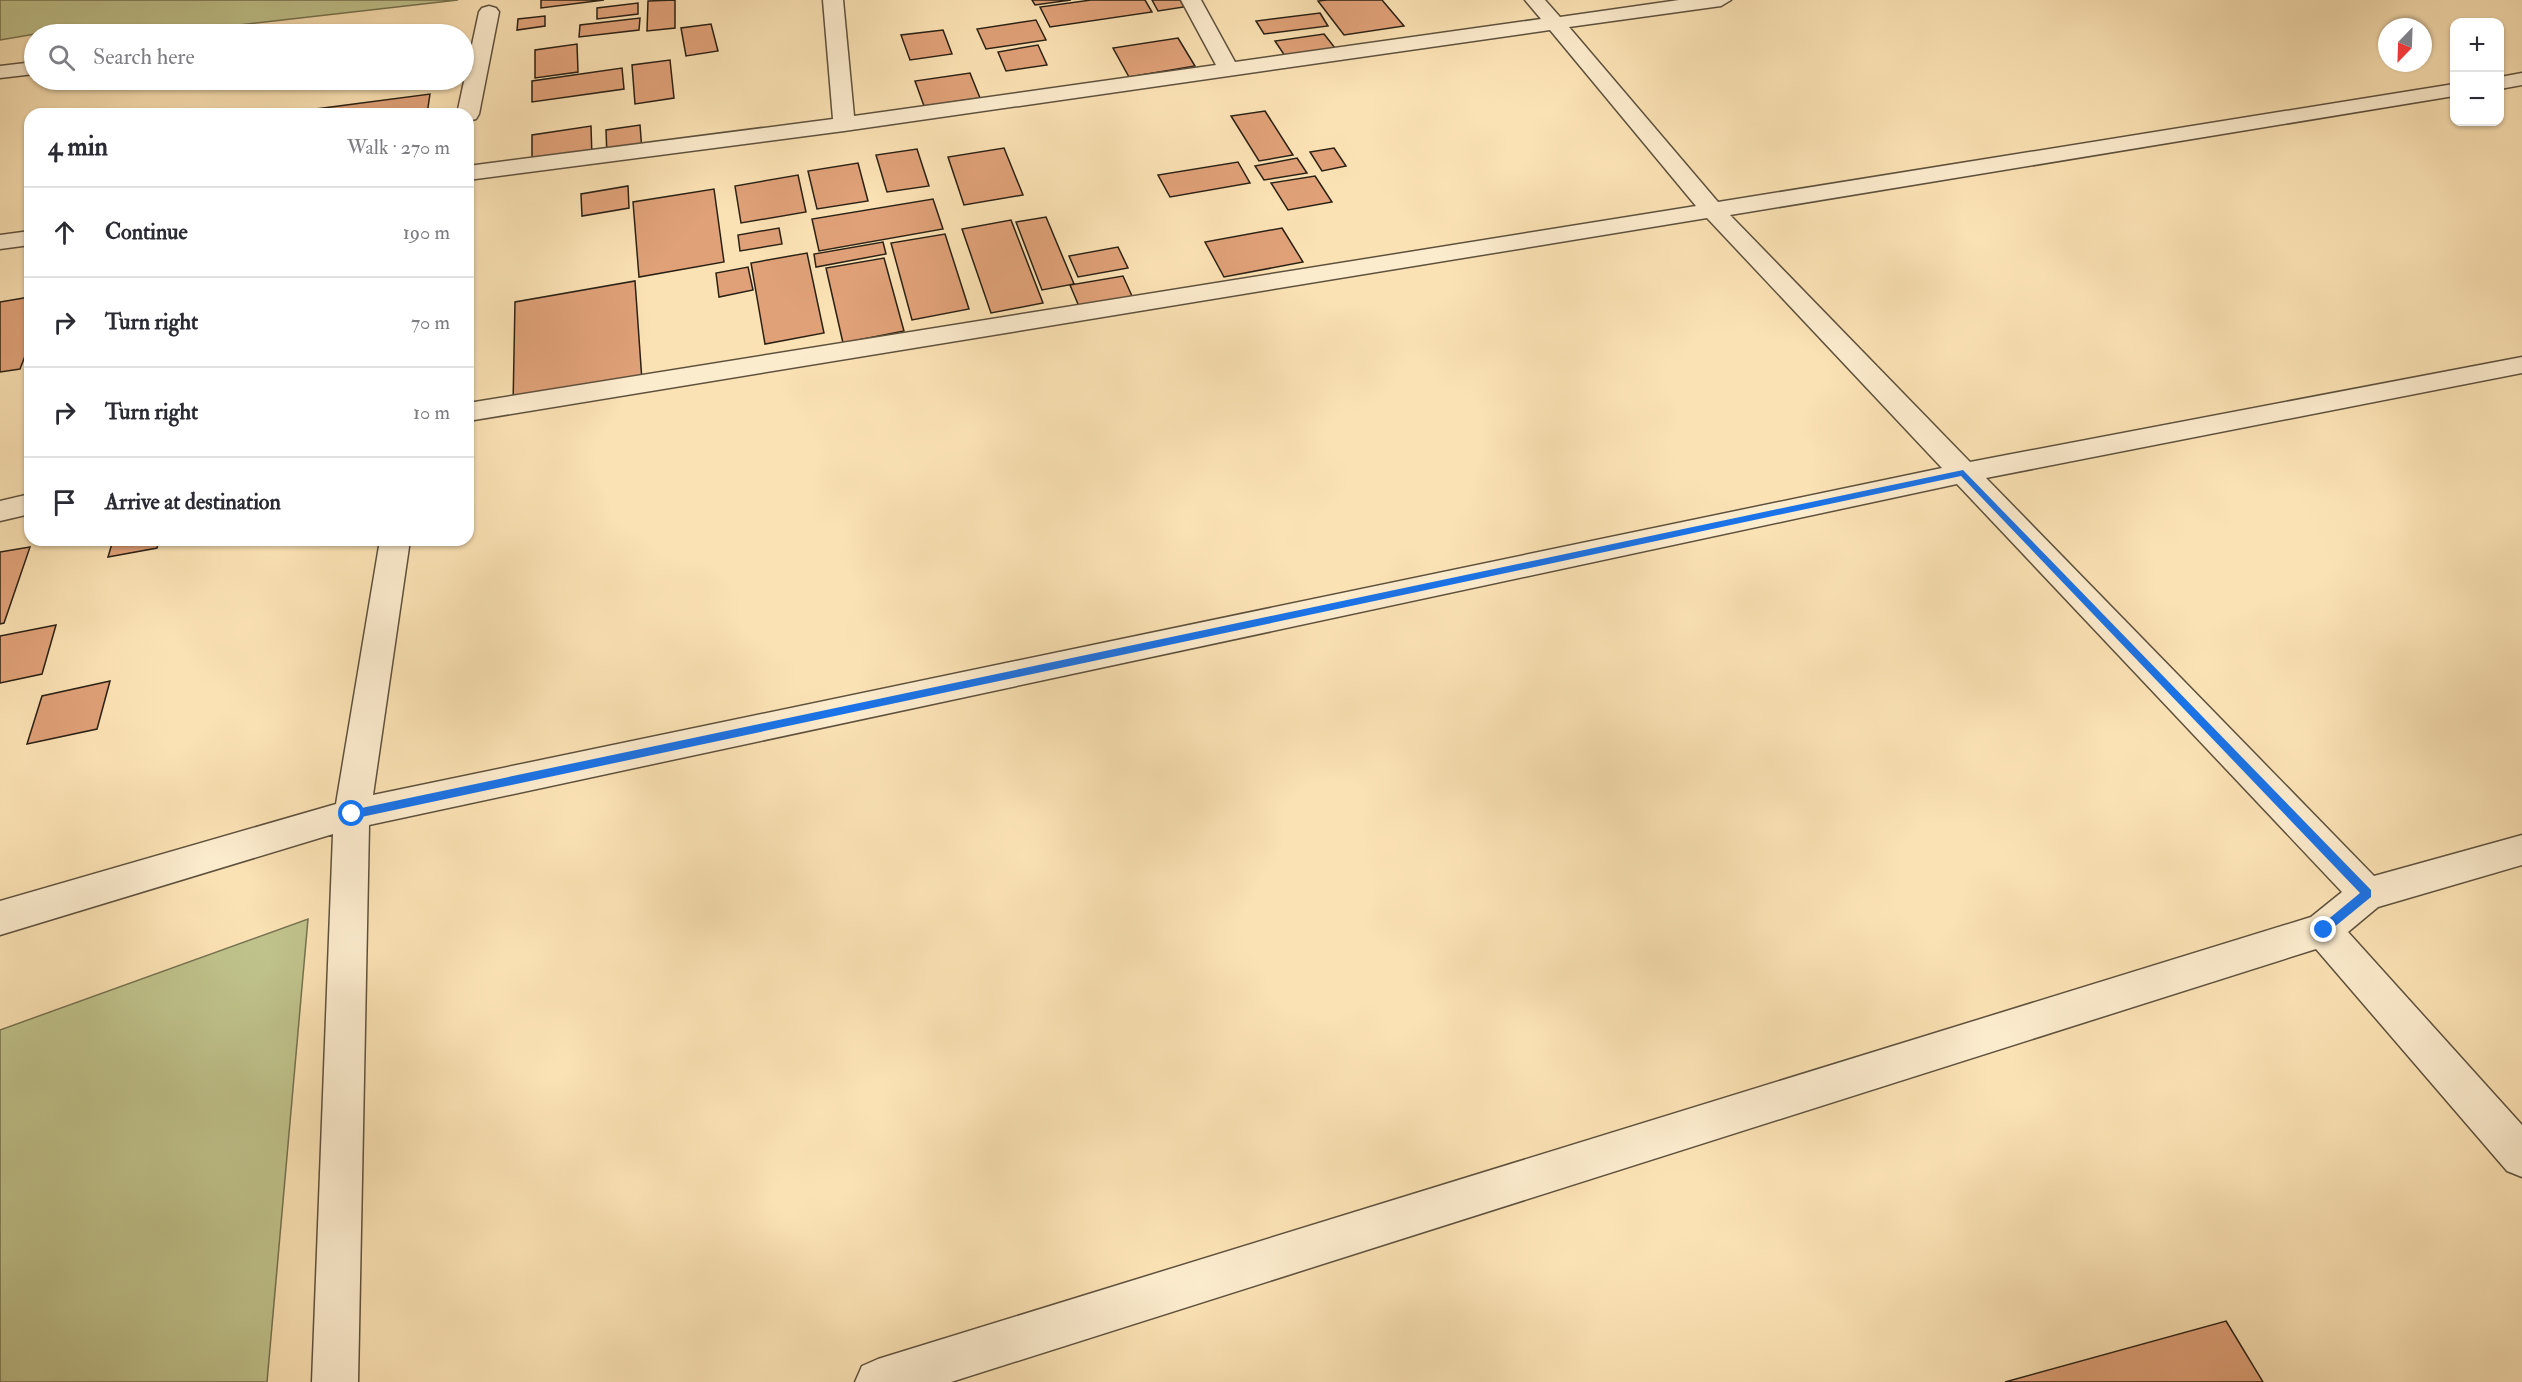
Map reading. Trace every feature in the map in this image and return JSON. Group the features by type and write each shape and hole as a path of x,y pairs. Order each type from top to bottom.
{"street":[{"path":"833,0 844,124"},
{"path":"1191,0 1228,69"},
{"path":"474,172 844,124 1228,69 1544,11 1721,0"},
{"path":"1544,11 1713,211 2367,894"},
{"path":"474,85 489,12"},
{"path":"0,72 24,69"},
{"path":"2504,82 2522,79"},
{"path":"469,108 473,90"},
{"path":"474,411 2450,91"},
{"path":"0,242 24,239"},
{"path":"0,918 352,814 1963,473 2522,364"},
{"path":"0,511 24,505"},
{"path":"335,1382 352,814 394,546"},
{"path":"878,1382 2324,930 2367,894 2522,850"},
{"path":"2324,930 2522,1156"}],"green space":[{"path":"0,0 458,0 248,24 24,24 24,36 0,40"},
{"path":"308,919 267,1382 0,1382 0,1030"}],"building":[{"path":"541,0 604,0 541,8"},
{"path":"675,0 675,28 647,31 648,1"},
{"path":"1032,0 1071,0 1035,5"},
{"path":"1091,0 1145,0 1152,12 1050,27 1040,7"},
{"path":"1152,0 1180,0 1184,7 1158,11"},
{"path":"1382,0 1404,26 1344,35 1318,1"},
{"path":"638,3 638,14 597,19 597,8"},
{"path":"1320,13 1328,26 1264,34 1256,21"},
{"path":"545,16 545,26 517,30 518,19"},
{"path":"640,18 639,30 579,37 580,25"},
{"path":"1036,20 1046,40 986,49 977,29"},
{"path":"711,24 718,51 686,56 681,28"},
{"path":"943,30 952,54 910,60 901,35"},
{"path":"1324,34 1335,48 1285,56 1275,41"},
{"path":"1178,38 1195,66 1129,77 1113,48"},
{"path":"577,44 578,72 535,78 535,50"},
{"path":"1038,45 1047,65 1006,71 998,52"},
{"path":"670,60 674,98 635,104 632,65"},
{"path":"622,68 624,89 532,102 532,81"},
{"path":"970,73 980,98 924,106 915,81"},
{"path":"430,94 428,108 323,108"},
{"path":"1265,111 1293,155 1259,161 1231,116"},
{"path":"640,125 642,151 607,157 606,130"},
{"path":"591,126 592,158 532,168 532,135"},
{"path":"1004,148 1023,195 964,205 948,157"},
{"path":"1334,148 1346,166 1322,171 1310,152"},
{"path":"917,149 929,186 887,192 876,155"},
{"path":"1297,158 1307,173 1264,180 1255,166"},
{"path":"1238,162 1250,183 1170,197 1158,175"},
{"path":"858,163 868,201 817,209 808,171"},
{"path":"798,175 806,212 741,223 735,186"},
{"path":"1315,176 1332,202 1288,210 1271,183"},
{"path":"628,186 629,208 582,216 581,194"},
{"path":"714,189 724,262 639,277 633,202"},
{"path":"933,199 943,229 819,251 812,219"},
{"path":"1046,217 1074,284 1042,290 1016,222"},
{"path":"1011,220 1043,303 991,313 962,229"},
{"path":"779,228 782,244 740,251 738,235"},
{"path":"1282,228 1303,262 1224,277 1205,242"},
{"path":"945,234 969,309 912,320 891,243"},
{"path":"883,242 886,254 816,267 814,254"},
{"path":"1118,247 1128,268 1078,277 1069,256"},
{"path":"807,253 824,333 765,344 751,263"},
{"path":"884,258 904,331 843,343 826,268"},
{"path":"748,267 753,290 719,297 716,273"},
{"path":"1123,276 1136,305 1083,316 1070,285"},
{"path":"635,281 642,381 513,405 515,302"},
{"path":"24,298 24,359 20,369 0,372 0,302"},
{"path":"111,546 158,546 157,548 108,557"},
{"path":"30,547 4,623 0,624 0,552"},
{"path":"56,625 42,674 0,683 0,636"},
{"path":"110,681 97,729 27,744 42,696"},
{"path":"2226,1321 2263,1382 2005,1382"}],"route":[{"path":"352,814 1963,473 2367,894 2324,930"}]}
